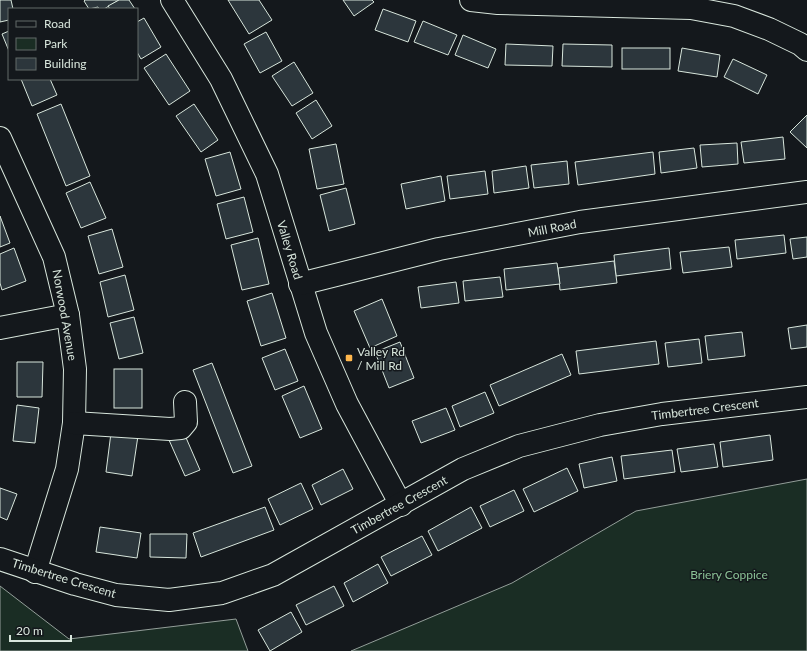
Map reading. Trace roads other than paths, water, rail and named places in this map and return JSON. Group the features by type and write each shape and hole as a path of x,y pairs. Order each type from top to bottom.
{"street":[{"name":"Valley Road","path":"172,0 221,79 267,174 316,333 347,404 401,505"},
{"path":"471,0 498,3 691,8 734,16 769,29 800,44 807,50"},
{"name":"Norwood Avenue","path":"0,138 54,257 68,315 75,369 74,423 70,454 61,491 35,572"},
{"name":"Mill Road","path":"300,284 439,249 580,222 807,192"},
{"path":"0,328 68,315"},
{"name":"Timbertree Crescent","path":"0,559 35,572 95,590 142,598 169,600 196,598 222,593 273,575 401,505 463,469 519,446 600,425 662,414 807,397"},
{"path":"74,423 170,429 181,428 186,422 185,402"}],"place":[{"name":"Valley Rd / Mill Rd","path":"349,358"}],"park label":[{"name":"Briery Coppice","path":"729,574"}]}
